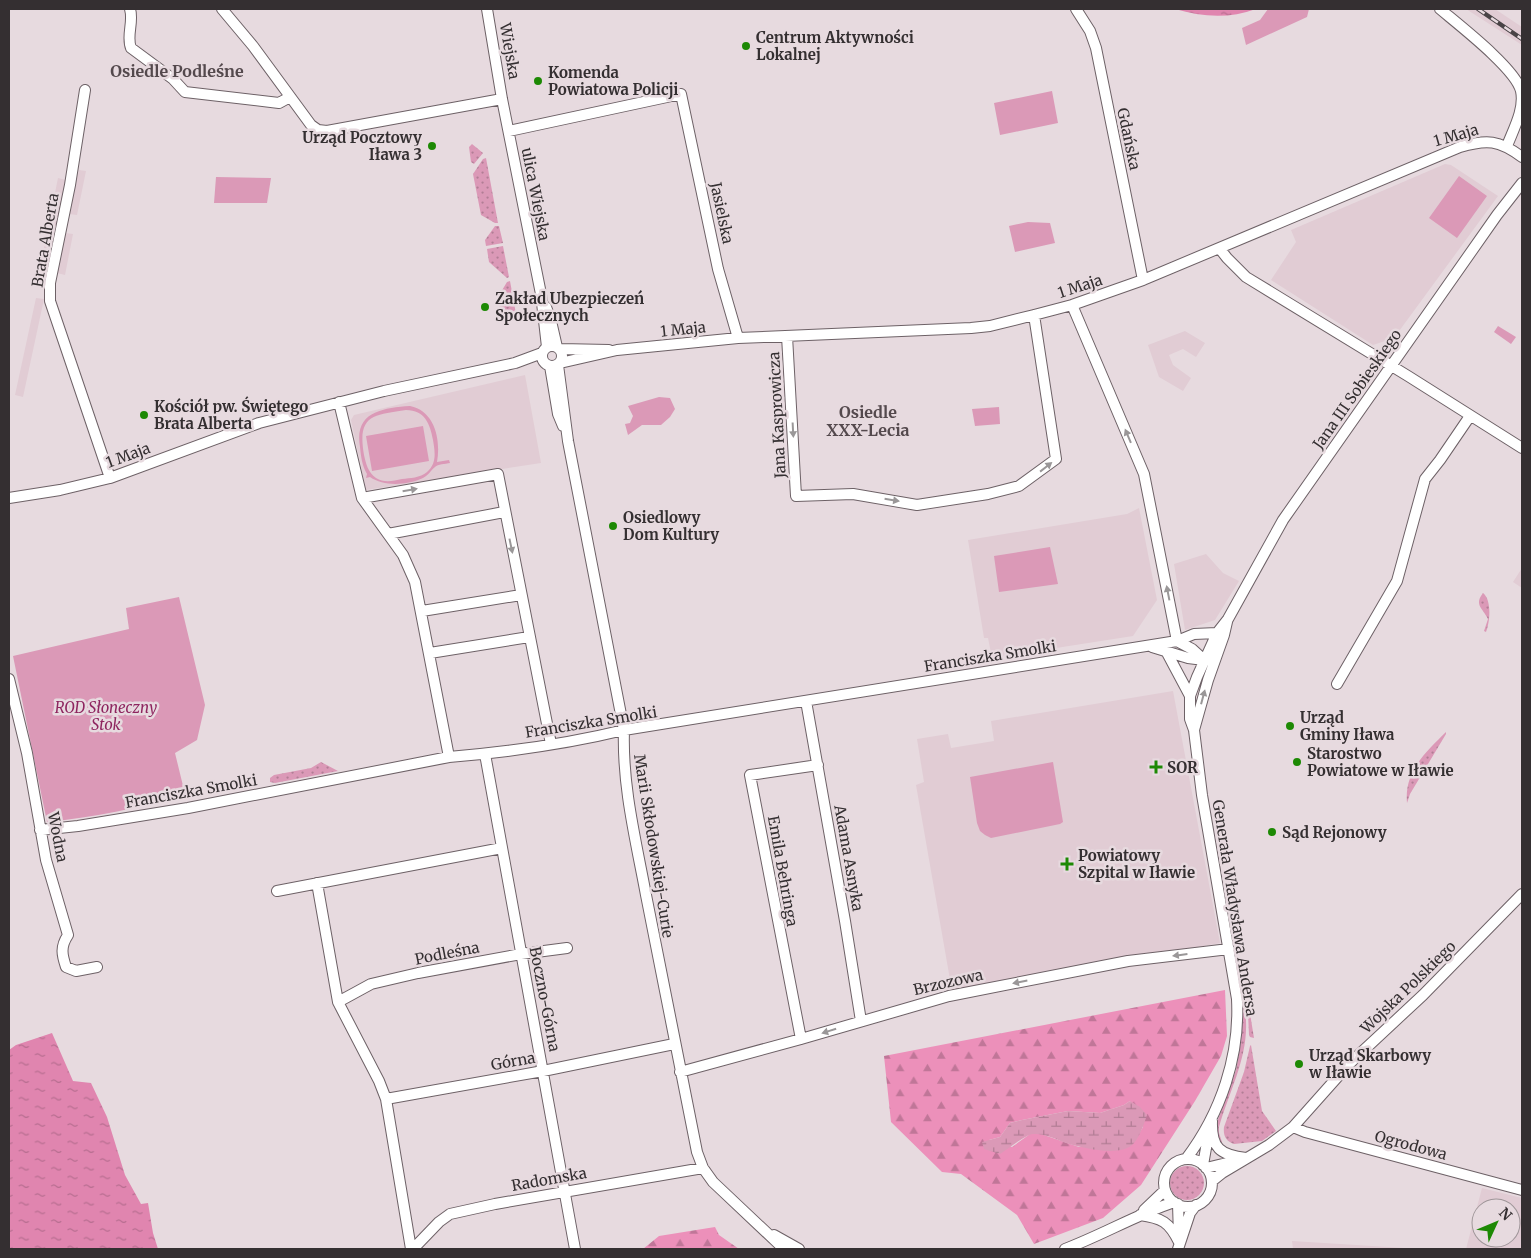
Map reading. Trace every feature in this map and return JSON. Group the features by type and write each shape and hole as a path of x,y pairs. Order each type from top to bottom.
{"street":[{"path":"130,9 133,17 129,43 131,48 173,78 185,92 279,103 293,102"},
{"path":"222,9 253,46 311,125 318,130 327,132 502,99"},
{"name":"Wiejska","path":"487,9 502,99"},
{"name":"Gdańska","path":"1076,9 1090,31 1096,48 1143,280"},
{"path":"1440,9 1506,68 1518,84 1521,91 1521,105 1507,146"},
{"name":"Brata Alberta","path":"85,90 70,185 50,283 50,301 110,478"},
{"name":"Jasielska","path":"509,131 681,94 718,269 738,338"},
{"name":"ulica Wiejska","path":"502,99 552,349"},
{"name":"1 Maja","path":"9,498 60,490 110,478 258,423 339,402 516,363 552,349 617,350 738,338 990,326 1072,305 1143,280 1460,147 1479,141 1493,142 1507,146 1522,157"},
{"name":"Jana III Sobieskiego","path":"1208,662 1217,633 1228,619 1283,520 1497,215 1522,183"},
{"path":"1220,249 1246,277 1522,448"},
{"path":"1072,305 1144,474 1177,641 1192,649 1208,662"},
{"name":"Jana Kasprowicza","path":"787,336 796,496 853,494 917,504 988,494 1019,486 1056,459 1044,370 1034,315"},
{"path":"552,349 563,356 554,365 542,358 552,349"},
{"name":"1 Maja","path":"516,363 554,365 617,350"},
{"name":"Marii Skłodowskiej-Curie","path":"554,365 558,414 568,441 624,730 623,758 628,798 674,1044 697,1152 703,1168 725,1195 784,1249"},
{"path":"339,402 362,498 410,568 422,611 449,757"},
{"path":"1337,684 1397,582 1425,479 1470,416"},
{"path":"362,498 498,474 551,744"},
{"path":"388,534 504,512"},
{"path":"422,611 521,595"},
{"name":"Jana III Sobieskiego","path":"1208,662 1224,635 1228,619"},
{"name":"Franciszka Smolki","path":"40,830 78,826 188,808 449,757 485,754 551,744 624,730 1177,641 1194,634 1217,633"},
{"path":"430,653 529,637"},
{"name":"Franciszka Smolki","path":"1146,646 1208,662"},
{"path":"1166,651 1190,696"},
{"name":"Generała Władysława Andersa","path":"1186,1159 1212,1118 1232,1067 1238,1030 1237,1000 1202,796 1194,730 1190,719 1190,696 1208,662"},
{"name":"Generała Władysława Andersa","path":"1194,730 1208,662"},
{"name":"Wodna","path":"9,679 27,753 46,860 68,935 62,944 62,955 66,967 76,971 97,967"},
{"name":"Adama Asnyka","path":"806,701 845,921 860,1021"},
{"name":"Boczno-Górna","path":"485,754 575,1249"},
{"name":"Emila Behringa","path":"800,1040 750,775 818,765"},
{"path":"278,891 502,848"},
{"path":"316,884 338,1002 379,1081 386,1099 412,1249"},
{"name":"Wojska Polskiego","path":"1212,1181 1222,1172 1269,1144 1293,1127 1350,1062 1424,995 1522,894"},
{"name":"Podleśna","path":"338,1002 371,984 418,973 521,954 567,948"},
{"name":"Brzozowa","path":"680,1072 800,1040 949,996 1128,961 1229,949"},
{"name":"Górna","path":"386,1099 674,1044"},
{"path":"1212,1118 1211,1132 1217,1147 1228,1155 1246,1158"},
{"name":"Generała Władysława Andersa","path":"1205,1166 1212,1118"},
{"name":"Ogrodowa","path":"1293,1127 1305,1132 1522,1190"},
{"name":"Wojska Polskiego","path":"1205,1166 1246,1158"},
{"path":"1065,1249 1099,1236 1140,1215 1176,1203 1190,1206 1202,1202 1208,1196 1212,1181 1205,1166 1195,1160 1179,1160 1168,1169 1164,1183 1165,1190 1176,1203 1179,1246"},
{"name":"Radomska","path":"412,1249 439,1222 450,1214 495,1204 703,1168"},
{"path":"1140,1215 1165,1190"},
{"path":"1179,1246 1190,1213 1196,1205"},
{"path":"1140,1215 1154,1217 1166,1222 1173,1230 1179,1246"},
{"name":"Marii Skłodowskiej-Curie","path":"764,1230 800,1249"}],"shaded area":[{"path":"1466,9 1495,9 1522,27 1522,45"},
{"path":"1445,164 1451,165 1498,196 1394,338 1373,345 1271,280 1296,242 1291,230"},
{"path":"79,170 86,171 77,215 69,214"},
{"path":"58,178 66,180 50,253 43,252"},
{"path":"65,233 73,234 65,275 57,273"},
{"path":"36,298 44,299 23,397 15,395"},
{"path":"1185,331 1205,343 1196,357 1183,349 1169,355 1173,365 1191,378 1183,391 1159,377 1148,345"},
{"path":"525,375 541,463 366,490 351,420 354,415"},
{"path":"1139,508 1157,600 1133,636 992,658 988,638 984,638 968,540 1127,514"},
{"path":"1206,554 1223,573 1239,581 1215,620 1185,630 1174,564"},
{"path":"1522,568 1522,588 1513,582"},
{"name":"Powiatowy Szpital w Iławie","path":"1173,691 1220,943 952,991 916,785 924,782 917,739 948,734 951,748 994,741 991,721"},
{"path":"1482,1188 1522,1198 1522,1249 1466,1249 1471,1230 1471,1248 1521,1248 1521,1198 1479,1198"},
{"path":"1292,1241 1420,1249 1293,1249"}],"green space":[{"path":"1268,9 1309,9 1307,17 1246,45 1242,28 1260,20"},
{"path":"1052,91 1058,123 1000,135 994,103"},
{"path":"472,144 483,153 474,164 471,162 469,147"},
{"path":"486,158 498,223 481,215 473,174 483,159"},
{"path":"1459,176 1487,196 1457,238 1429,218"},
{"path":"216,177 271,178 267,203 214,203"},
{"path":"1028,222 1050,223 1055,243 1015,252 1009,226"},
{"path":"495,226 499,226 503,243 486,246 485,240"},
{"path":"503,246 509,277 507,278 489,262 487,249"},
{"path":"510,281 516,314 501,317 498,297 507,282"},
{"path":"1498,326 1516,337 1511,344 1494,332"},
{"path":"659,397 670,398 675,409 670,417 661,425 642,425 628,435 625,424 630,423 633,416 628,406"},
{"path":"410,406 419,409 431,420 437,436 437,462 449,460 450,463 436,466 425,477 410,482 389,484 370,477 366,478 367,474 362,461 360,447 359,435 361,426 372,414 390,408","holes":["406,410 418,412 428,423 433,440 434,461 430,469 424,474 382,481 373,476 367,465 362,442 363,432 370,419 376,416"]},
{"path":"999,407 1000,424 975,426 972,409"},
{"path":"423,426 429,461 372,471 366,436"},
{"path":"1050,547 1058,584 999,592 994,556"},
{"path":"1483,593 1489,606 1489,617 1486,632 1484,631 1488,619 1479,603"},
{"name":"ROD Słoneczny Stok","path":"179,597 205,705 197,740 175,753 185,794 117,811 47,822 13,656 129,629 126,608"},
{"path":"1446,732 1410,794 1407,803 1409,781 1413,772 1424,755"},
{"path":"321,762 338,771 275,783 270,782 270,778 274,775 311,768"},
{"path":"1053,762 1063,822 991,838 980,831 970,777"},
{"path":"1240,985 1243,994 1246,1037 1239,1067 1219,1127 1222,1142 1220,1145 1216,1125 1236,1070 1241,1042 1243,1010"},
{"path":"1244,985 1247,995 1254,1038 1249,1035"},
{"path":"1225,990 1227,1036 1221,1056 1195,1101 1141,1185 1103,1218 1034,1244 1017,1215 961,1174 942,1172 891,1122 884,1056","holes":["1130,1101 1143,1127 1140,1132 1079,1147 1041,1134 1030,1134 1012,1147 989,1140 1000,1137 1010,1123 1068,1111 1100,1113"]},
{"path":"1251,1045 1262,1111 1276,1131 1262,1141 1234,1144 1226,1138 1224,1127 1244,1072"},
{"path":"1130,1101 1140,1107 1147,1115 1138,1137 1128,1148 1111,1151 1091,1149 1041,1134 1033,1134 1000,1154 984,1149 982,1142 1000,1137 1010,1123 1068,1111 1100,1113"},
{"path":"1187,1166 1194,1167 1199,1171 1203,1176 1203,1190 1199,1195 1194,1199 1187,1200 1180,1199 1175,1195 1171,1190 1170,1183 1171,1176 1175,1171 1180,1167"},
{"path":"715,1227 719,1235 739,1249 643,1249 659,1236"}],"water":[{"path":"1175,9 1256,9 1226,16 1216,16 1195,14"},
{"path":"52,1033 73,1081 91,1083 107,1117 125,1175 141,1204 148,1203 158,1249 9,1249 9,1050 16,1045"}],"railway":[{"path":"1478,9 1522,39"}],"place":[{"name":"Centrum Aktywności Lokalnej","path":"746,46"},
{"name":"Komenda Powiatowa Policji","path":"538,81"},
{"name":"Urząd Pocztowy Iława 3","path":"432,146"},
{"name":"Zakład Ubezpieczeń Społecznych","path":"485,307"},
{"name":"Kościół pw. Świętego Brata Alberta","path":"144,415"},
{"name":"Osiedlowy Dom Kultury","path":"613,526"},
{"name":"Urząd Gminy Iława","path":"1290,726"},
{"name":"Starostwo Powiatowe w Iławie","path":"1297,762"},
{"name":"SOR","path":"1156,767"},
{"name":"Sąd Rejonowy","path":"1272,832"},
{"name":"Powiatowy Szpital w Iławie","path":"1067,864"},
{"name":"Urząd Skarbowy w Iławie","path":"1299,1064"}],"district":[{"name":"Osiedle Podleśne","path":"177,71"},
{"name":"Osiedle XXX-Lecia","path":"868,421"}]}
